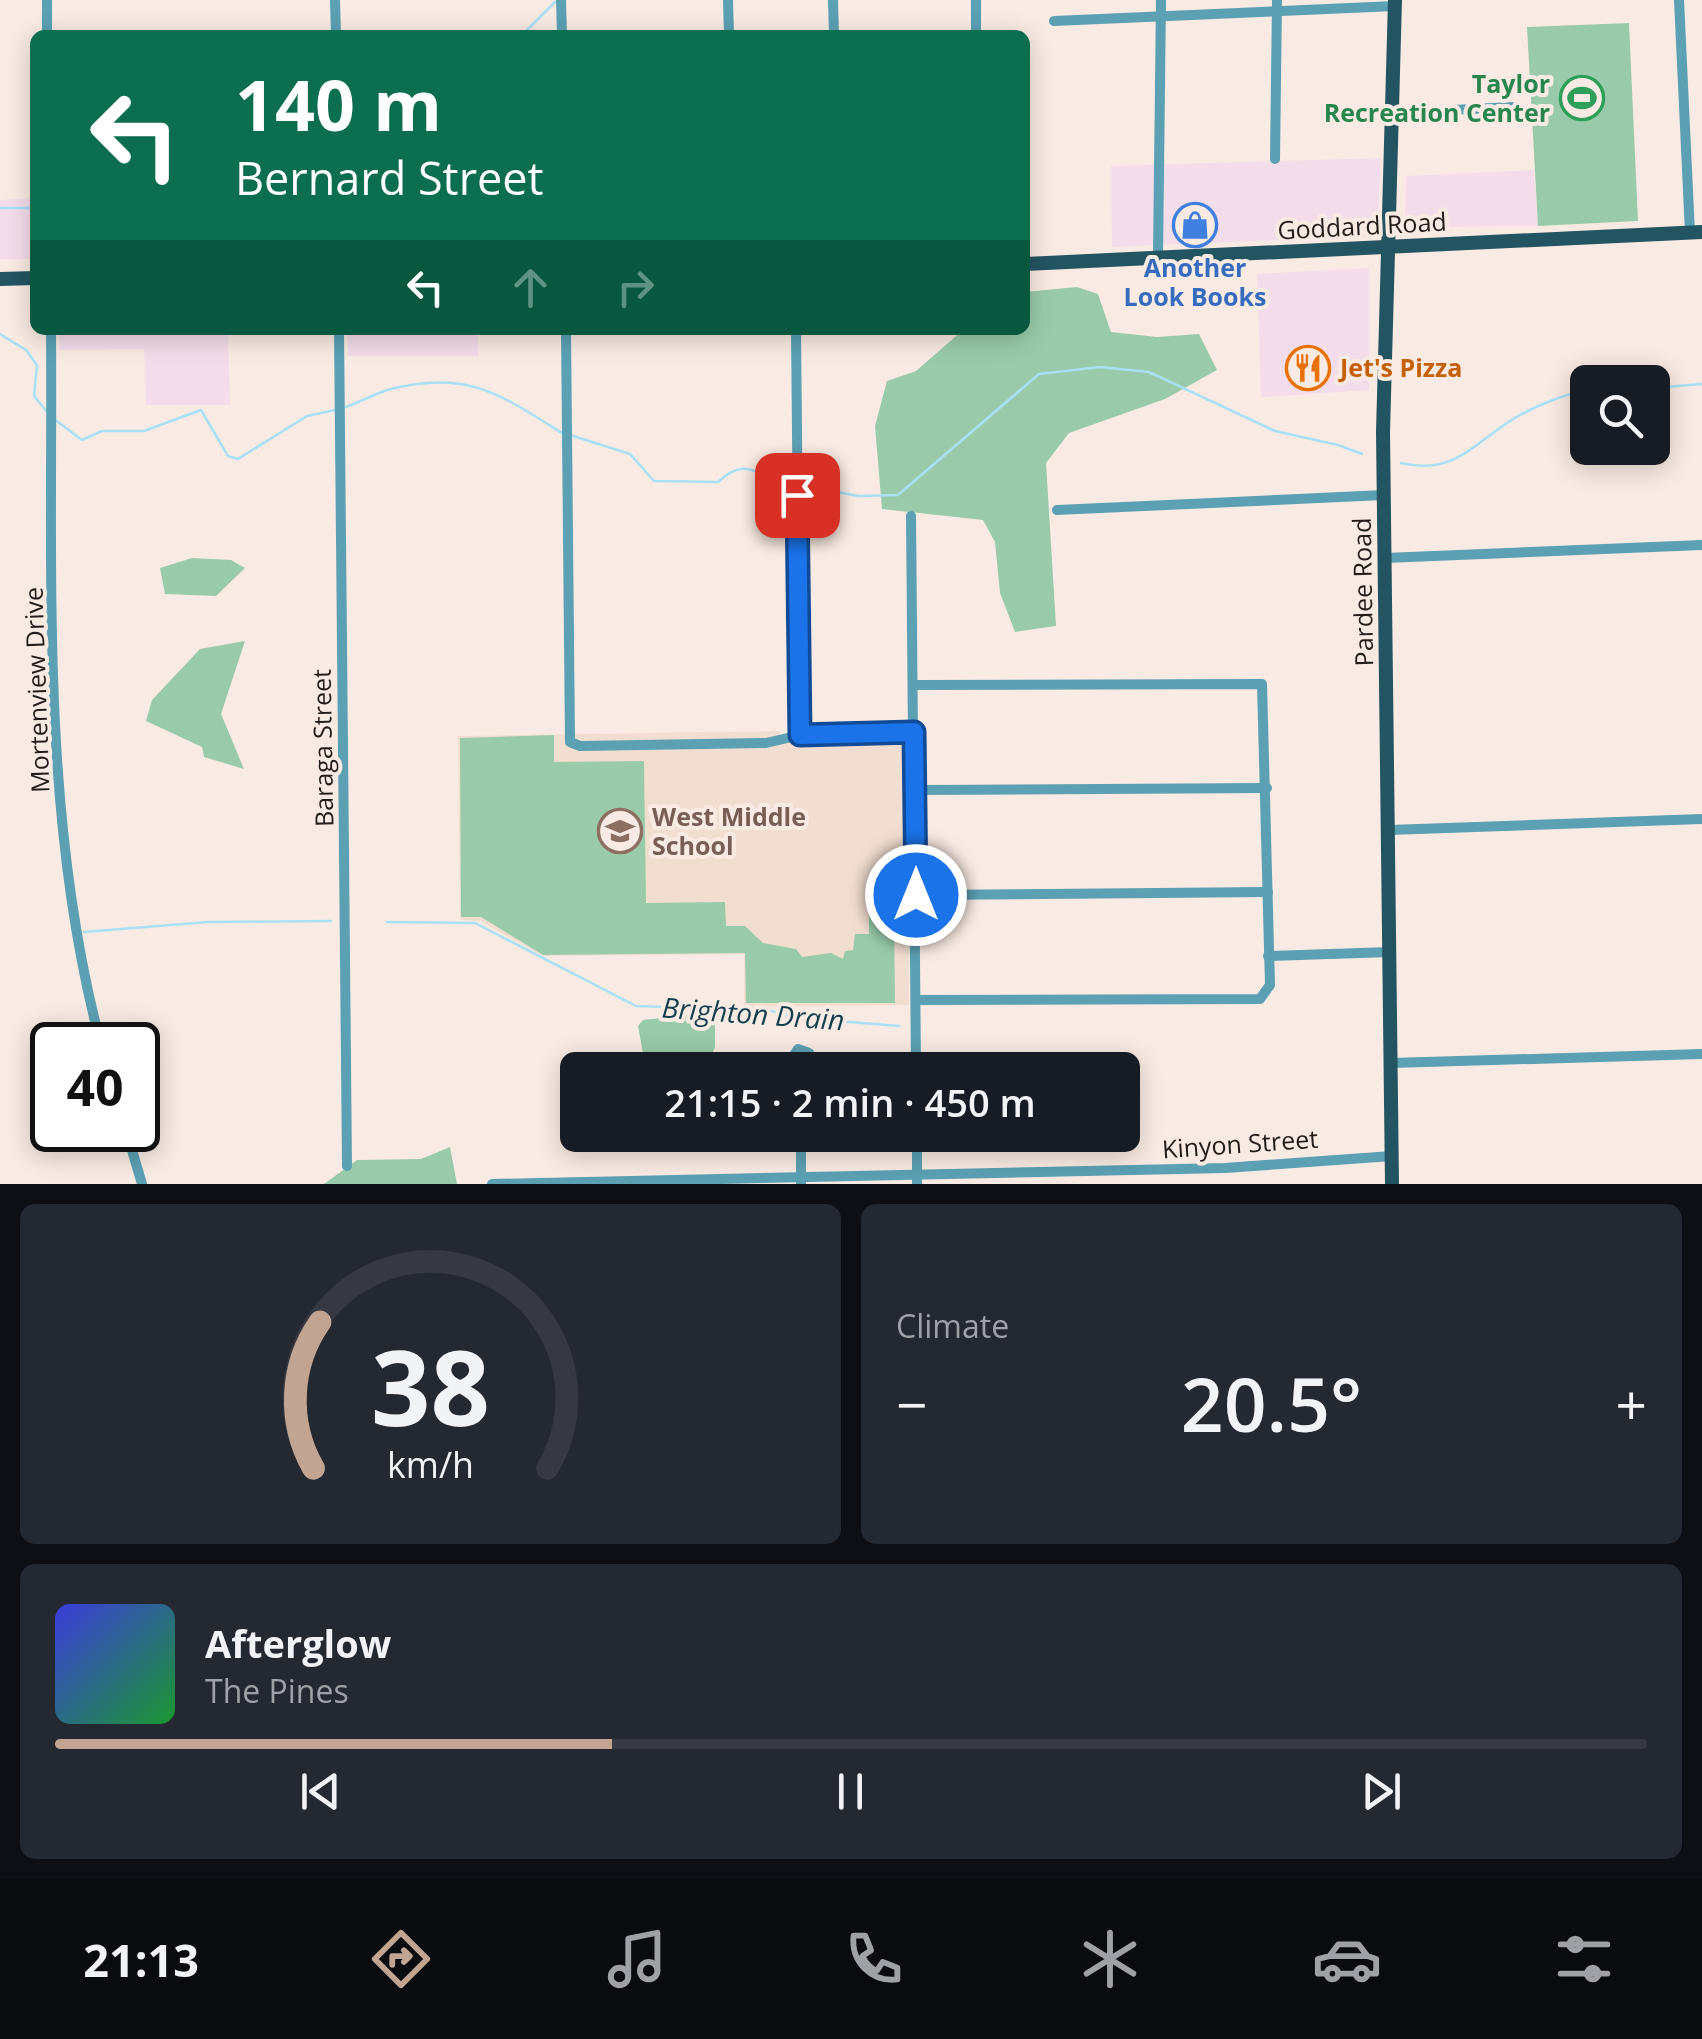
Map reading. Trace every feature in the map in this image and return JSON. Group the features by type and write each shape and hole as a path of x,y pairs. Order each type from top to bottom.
{"main road":[{"name":"Pardee Road","path":"1392,1184 1384,495 1395,3"},
{"name":"Goddard Road","path":"1030,264 1696,233"},
{"path":"0,279 30,278"}],"street":[{"path":"47,0 48,30"},
{"path":"335,0 336,30"},
{"path":"561,0 562,30"},
{"path":"728,0 729,30"},
{"path":"833,0 834,30"},
{"path":"976,0 976,30"},
{"path":"1158,257 1162,0"},
{"path":"1679,0 1696,233"},
{"path":"1054,21 1277,5 1395,3"},
{"path":"1276,159 1277,5"},
{"path":"1394,113 1512,107"},
{"name":"Mortenview Drive","path":"51,335 60,799 82,970 95,1022"},
{"name":"Baraga Street","path":"338,335 347,1166"},
{"path":"566,335 570,742 580,746 766,743 800,735 914,732"},
{"path":"796,335 800,735"},
{"path":"1057,510 1384,495"},
{"path":"911,516 916,1052"},
{"path":"1385,558 1702,545"},
{"path":"914,685 1253,682 1264,687 1270,989 1260,998 916,1000"},
{"path":"915,790 1268,788"},
{"path":"1389,830 1702,819"},
{"path":"916,895 1268,892"},
{"path":"1268,956 1390,952"},
{"path":"1391,1063 1702,1054"},
{"path":"133,1152 142,1184"},
{"path":"801,1152 801,1181"},
{"path":"917,1152 917,1180"},
{"name":"Kinyon Street","path":"492,1184 1018,1179 1392,1156"},
{"path":"1200,1169 1200,1184"},
{"path":"1109,1171 1109,1184"}],"shaded area":[{"path":"1381,158 1377,228 1370,236 1112,247 1111,166"},
{"path":"1534,170 1538,226 1405,227 1406,176"},
{"path":"30,198 30,259 0,259 0,200"},
{"path":"1369,268 1369,390 1261,397 1257,274"},
{"path":"59,335 228,335 230,405 146,405 144,349 60,350"},
{"path":"347,335 477,335 479,356 348,356"},
{"name":"West Middle School","path":"780,731 781,741 907,738 909,1005 744,1007 744,954 543,956 480,921 460,920 458,736"}],"green space":[{"name":"Taylor Recreation Center","path":"1629,23 1638,221 1538,226 1527,27"},
{"path":"1077,287 1098,294 1111,332 1157,337 1199,334 1217,370 1165,399 1069,433 1046,463 1056,626 1015,632 1000,593 995,542 983,520 882,509 875,426 887,381 916,371 957,335 1030,335 1030,292"},
{"path":"192,558 231,560 245,568 216,596 165,594 160,568"},
{"path":"245,641 221,714 244,769 204,757 202,747 146,721 152,700 200,649"},
{"name":"West Middle School","path":"554,735 554,762 644,761 646,903 725,902 726,926 745,926 763,943 796,949 802,957 831,953 843,959 845,951 853,950 855,934 869,934 869,908 894,906 895,1003 746,1003 745,953 543,955 481,917 461,917 460,738"},
{"path":"715,1012 715,1047 713,1052 643,1052 638,1026 643,1020"},
{"path":"450,1147 457,1184 324,1184 357,1160 421,1159"}],"waterway":[{"path":"527,30 555,2"},
{"path":"0,208 30,208"},
{"path":"0,334 26,350 37,365 34,396 48,413"},
{"path":"803,486 859,496 898,495 1039,374 1100,367 1149,372 1275,431 1362,454"},
{"path":"343,408 387,390 415,384 460,384 499,396 562,433"},
{"path":"1670,387 1702,384"},
{"path":"1401,463 1418,466 1447,462 1525,412 1570,395"},
{"path":"54,419 82,440 102,431 144,431 201,410 228,456 238,459 307,416 335,410"},
{"path":"570,435 630,454 654,481 718,482 746,469 795,486"},
{"name":"Brighton Drain","path":"84,932 208,922 331,921"},
{"name":"Brighton Drain","path":"387,922 475,923 636,1006 767,1010 800,1018 899,1026"}],"place":[{"name":"Taylor Recreation Center","path":"1582,98"},
{"name":"Another Look Books","path":"1195,225"},
{"name":"Jet's Pizza","path":"1308,368"},
{"name":"West Middle School","path":"620,831"}],"route":[{"path":"797,495 800,735 914,732 916,895"}]}
